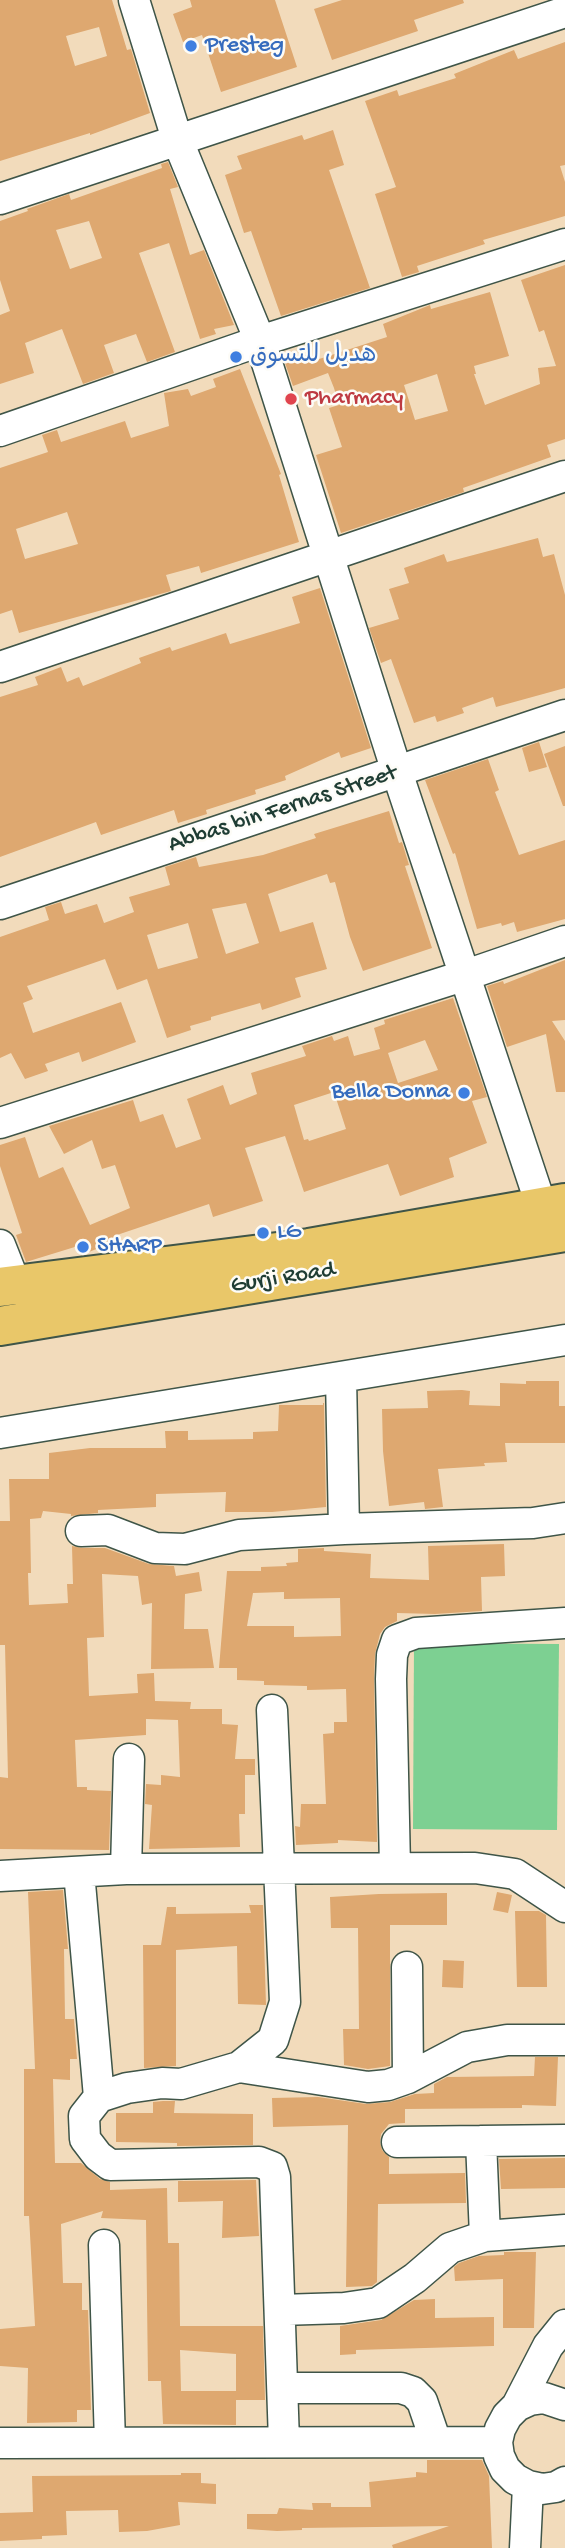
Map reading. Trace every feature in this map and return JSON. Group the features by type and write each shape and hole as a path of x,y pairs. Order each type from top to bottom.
{"highway":[{"name":"Gurji Road","path":"8,1285 555,1219"},
{"name":"Gurji Road","path":"0,1326 555,1219"}],"street":[{"path":"134,0 177,139 260,341 397,772 466,975 555,1219"},
{"path":"0,199 565,12"},
{"path":"0,430 260,341 565,244"},
{"path":"0,667 565,476"},
{"name":"Abbas bin Fernas Street","path":"0,904 565,715"},
{"path":"0,1123 565,941"},
{"path":"0,1245 8,1285"},
{"path":"0,1433 565,1340"},
{"path":"341,1377 344,1529"},
{"path":"81,1531 108,1530 155,1548 185,1549 239,1535 533,1523 565,1518"},
{"path":"395,1868 391,1679 392,1655 397,1640 416,1633 565,1622"},
{"path":"272,1710 285,2002 273,2040 239,2067 181,2084 162,2083 127,2088 99,2097 84,2116 85,2139 97,2155 110,2165 259,2162 272,2166 275,2177 284,2442"},
{"path":"126,1869 129,1759"},
{"path":"0,1876 126,1869 475,1868 515,1874 565,1906"},
{"path":"79,1872 99,2097"},
{"path":"407,1967 408,2078"},
{"path":"239,2067 368,2087 388,2085 408,2078 467,2047 506,2040 565,2040"},
{"path":"397,2142 565,2140"},
{"path":"481,2141 485,2236"},
{"path":"280,2310 344,2308 378,2303 415,2278 450,2248 485,2236 565,2231"},
{"path":"104,2245 110,2443"},
{"path":"517,2406 548,2346 565,2325"},
{"path":"283,2388 401,2388 413,2392 422,2400 436,2442"},
{"path":"565,2405 544,2398 517,2406 506,2416 498,2442 499,2456 505,2469 515,2479 528,2486 542,2488 556,2487 565,2482"},
{"path":"0,2443 498,2442"},
{"path":"525,2548 528,2486"}],"green space":[{"path":"414,1643 559,1644 557,1830 413,1829"}],"building":[{"path":"0,0 112,0 127,50 131,49 150,113 90,135 0,161","holes":["99,27 107,56 75,66 66,36"]},
{"path":"190,0 275,0 297,67 221,92 202,35 183,42 173,14 192,7"},
{"path":"342,0 463,0 464,3 414,20 418,31 332,60 314,9"},
{"path":"565,42 565,165 560,166 565,182 565,216 483,240 485,244 417,266 419,272 402,277 375,194 396,187 365,101 397,90 399,96 456,78 454,74 514,50 518,59"},
{"path":"333,130 344,165 329,170 370,288 281,316 251,231 244,233 225,175 242,169 237,156 302,135 304,140"},
{"path":"168,162 178,187 170,189 190,255 204,250 234,325 214,329 216,334 200,339 169,243 139,253 175,352 147,362 136,334 104,345 114,373 83,384 62,329 25,343 34,373 0,384 0,315 10,311 0,280 0,221 69,194 71,200 162,168 161,164","holes":["89,221 102,258 70,269 56,230"]},
{"path":"565,265 565,439 547,445 551,457 463,488 464,492 341,533 316,455 342,447 329,408 339,405 334,388 328,373 293,386 284,360 310,354 313,361 387,337 383,324 430,305 431,309 490,292 509,356 474,366 474,374 485,405 540,384 538,368 556,366 544,330 539,332 521,280","holes":["437,374 448,411 415,420 404,385"]},
{"path":"240,369 281,474 279,475 299,542 201,573 199,566 166,575 171,591 19,633 12,610 0,614 0,468 48,452 42,435 57,430 61,442 125,421 131,438 169,426 164,393 188,389 191,396 216,387 213,379","holes":["67,512 78,544 25,559 16,529"]},
{"path":"538,538 543,557 554,554 565,595 565,688 496,707 493,697 462,708 464,713 437,722 435,716 414,723 391,659 381,663 369,628 399,619 389,589 409,583 404,568 444,554 447,562"},
{"path":"320,588 371,748 341,758 339,752 285,776 286,780 255,790 256,794 206,810 207,814 178,823 174,810 101,835 96,822 0,857 0,697 38,685 35,677 61,667 67,682 79,677 83,686 141,663 139,658 170,647 172,651 226,633 230,644 300,623 292,597"},
{"path":"539,742 547,767 529,772 522,748"},
{"path":"565,746 565,806 563,806 544,754"},
{"path":"488,759 499,790 495,792 519,855 565,840 565,919 517,932 514,922 477,929 455,853 453,854 425,780"},
{"path":"389,811 399,843 402,842 409,865 405,866 432,948 363,971 350,937 335,882 330,883 327,874 268,894 280,932 313,922 327,969 295,978 301,997 262,1010 260,1003 211,1017 211,1020 190,1026 191,1030 167,1038 147,979 117,990 105,959 27,986 33,999 23,1003 33,1033 121,1002 136,1042 82,1062 79,1052 45,1064 48,1071 25,1079 11,1053 0,1058 0,937 49,920 45,907 61,902 65,914 97,904 104,923 134,912 129,897 170,885 165,867 196,857 199,867 263,855 316,838 314,834","holes":["246,903 259,943 226,954 212,909","188,923 198,958 158,969 147,935"]},
{"path":"565,960 565,1020 552,1021 565,1041 565,1092 556,1092 546,1034 507,1047 487,986 503,981 504,984"},
{"path":"453,998 487,1097 472,1101 487,1143 449,1158 454,1177 400,1196 388,1164 304,1192 285,1136 245,1148 263,1201 213,1217 209,1204 114,1236 116,1241 81,1255 78,1246 26,1262 16,1235 22,1233 0,1166 0,1145 25,1137 39,1178 63,1167 90,1225 130,1208 115,1165 102,1169 92,1140 64,1154 49,1126 133,1100 140,1122 163,1114 176,1148 201,1139 187,1099 223,1085 230,1105 257,1094 251,1073 306,1056 302,1046 332,1036 334,1041 348,1036 354,1056 380,1049 374,1028 385,1024 384,1020","holes":["425,1040 438,1070 398,1083 388,1053","334,1092 346,1129 309,1141 304,1140 294,1105"]},
{"path":"526,1381 559,1381 559,1406 565,1406 565,1443 505,1443 507,1462 438,1469 443,1507 425,1509 424,1502 389,1506 382,1409 428,1408 427,1391 462,1390 470,1391 469,1405 500,1406 500,1383 526,1384"},
{"path":"323,1403 326,1507 272,1512 225,1512 226,1492 156,1494 156,1507 98,1510 98,1513 71,1516 43,1511 41,1518 30,1519 29,1605 68,1603 67,1584 73,1584 72,1546 105,1548 149,1564 174,1566 176,1576 199,1572 202,1591 185,1594 184,1629 208,1629 214,1668 151,1669 152,1603 142,1605 138,1576 102,1574 104,1637 87,1638 89,1696 138,1693 137,1674 154,1673 155,1701 191,1702 190,1709 222,1709 222,1724 238,1725 235,1759 255,1759 255,1775 245,1775 245,1814 239,1814 240,1847 149,1849 152,1805 145,1804 146,1784 161,1785 161,1775 180,1777 178,1720 146,1719 146,1735 75,1740 77,1787 111,1791 109,1850 0,1849 0,1777 8,1778 5,1645 0,1645 0,1521 10,1521 9,1479 49,1479 49,1453 90,1448 166,1448 165,1431 188,1431 188,1440 253,1439 253,1432 278,1431 279,1405"},
{"path":"504,1544 505,1576 481,1577 482,1611 397,1613 397,1621 385,1627 380,1634 375,1654 374,1679 377,1842 338,1840 338,1843 296,1845 295,1826 300,1827 301,1804 326,1804 323,1734 334,1733 334,1722 347,1722 346,1689 307,1690 307,1686 264,1685 264,1681 237,1680 237,1668 219,1668 227,1571 261,1571 261,1567 287,1566 286,1563 298,1562 298,1549 324,1548 324,1551 371,1554 370,1578 429,1580 428,1546","holes":["284,1592 284,1599 340,1598 341,1636 294,1637 294,1626 247,1626 253,1593"]},
{"path":"63,1890 68,1949 64,1949 65,2019 74,2019 77,2059 70,2059 70,2080 53,2079 55,2163 81,2163 100,2179 110,2182 110,2190 167,2188 168,2243 179,2243 180,2326 263,2326 265,2400 236,2400 236,2425 163,2424 161,2381 148,2381 146,2220 101,2218 103,2211 61,2224 63,2283 82,2283 82,2310 88,2310 91,2410 77,2410 77,2422 27,2423 28,2368 0,2366 0,2329 35,2326 29,2216 24,2216 24,2069 35,2069 28,1892","holes":["180,2350 236,2354 236,2391 181,2391"]},
{"path":"497,1892 512,1895 508,1913 493,1910"},
{"path":"447,1893 447,1925 390,1925 390,2066 368,2069 344,2065 343,2029 359,2029 358,1928 331,1928 330,1897"},
{"path":"249,1905 263,1905 266,2005 238,2004 237,1946 176,1950 176,2066 144,2068 143,1945 161,1945 167,1907 176,1907 176,1914 251,1913"},
{"path":"515,1911 539,1911 546,1915 547,1987 517,1987"},
{"path":"443,1960 464,1961 463,1988 442,1987"},
{"path":"535,2057 558,2057 556,2106 405,2109 405,2123 389,2124 381,2134 380,2142 382,2150 389,2157 389,2174 465,2173 466,2203 378,2204 377,2282 372,2286 346,2287 348,2125 273,2127 272,2098 318,2097 366,2104 390,2102 415,2094 434,2093 434,2084 447,2077 534,2076"},
{"path":"175,2101 174,2113 253,2114 253,2145 177,2146 177,2143 116,2142 116,2113 153,2113 153,2102"},
{"path":"565,2158 565,2188 501,2189 499,2159"},
{"path":"256,2180 259,2236 222,2238 223,2201 178,2202 178,2181"},
{"path":"504,2252 536,2252 534,2328 503,2328 503,2279 455,2281 454,2267 459,2263 479,2256 504,2255"},
{"path":"435,2299 435,2318 494,2317 494,2346 356,2350 356,2354 340,2355 340,2326 381,2320 414,2300"},
{"path":"427,2460 482,2460 489,2476 492,2548 393,2548 392,2545 449,2526 302,2528 277,2531 247,2529 247,2514 277,2514 279,2508 313,2510 312,2503 331,2503 331,2507 371,2507 369,2482 416,2477 416,2472 427,2473"},
{"path":"201,2473 201,2483 216,2484 216,2504 178,2502 180,2525 147,2531 119,2532 118,2510 66,2511 67,2535 0,2541 0,2513 33,2512 32,2476"}],"place":[{"name":"Presteg","path":"191,46"},
{"name":"هديل للتسوق","path":"236,357"},
{"name":"Pharmacy","path":"291,399"},
{"name":"Bella Donna","path":"464,1093"},
{"name":"LG","path":"263,1233"},
{"name":"SHARP","path":"83,1247"}]}
